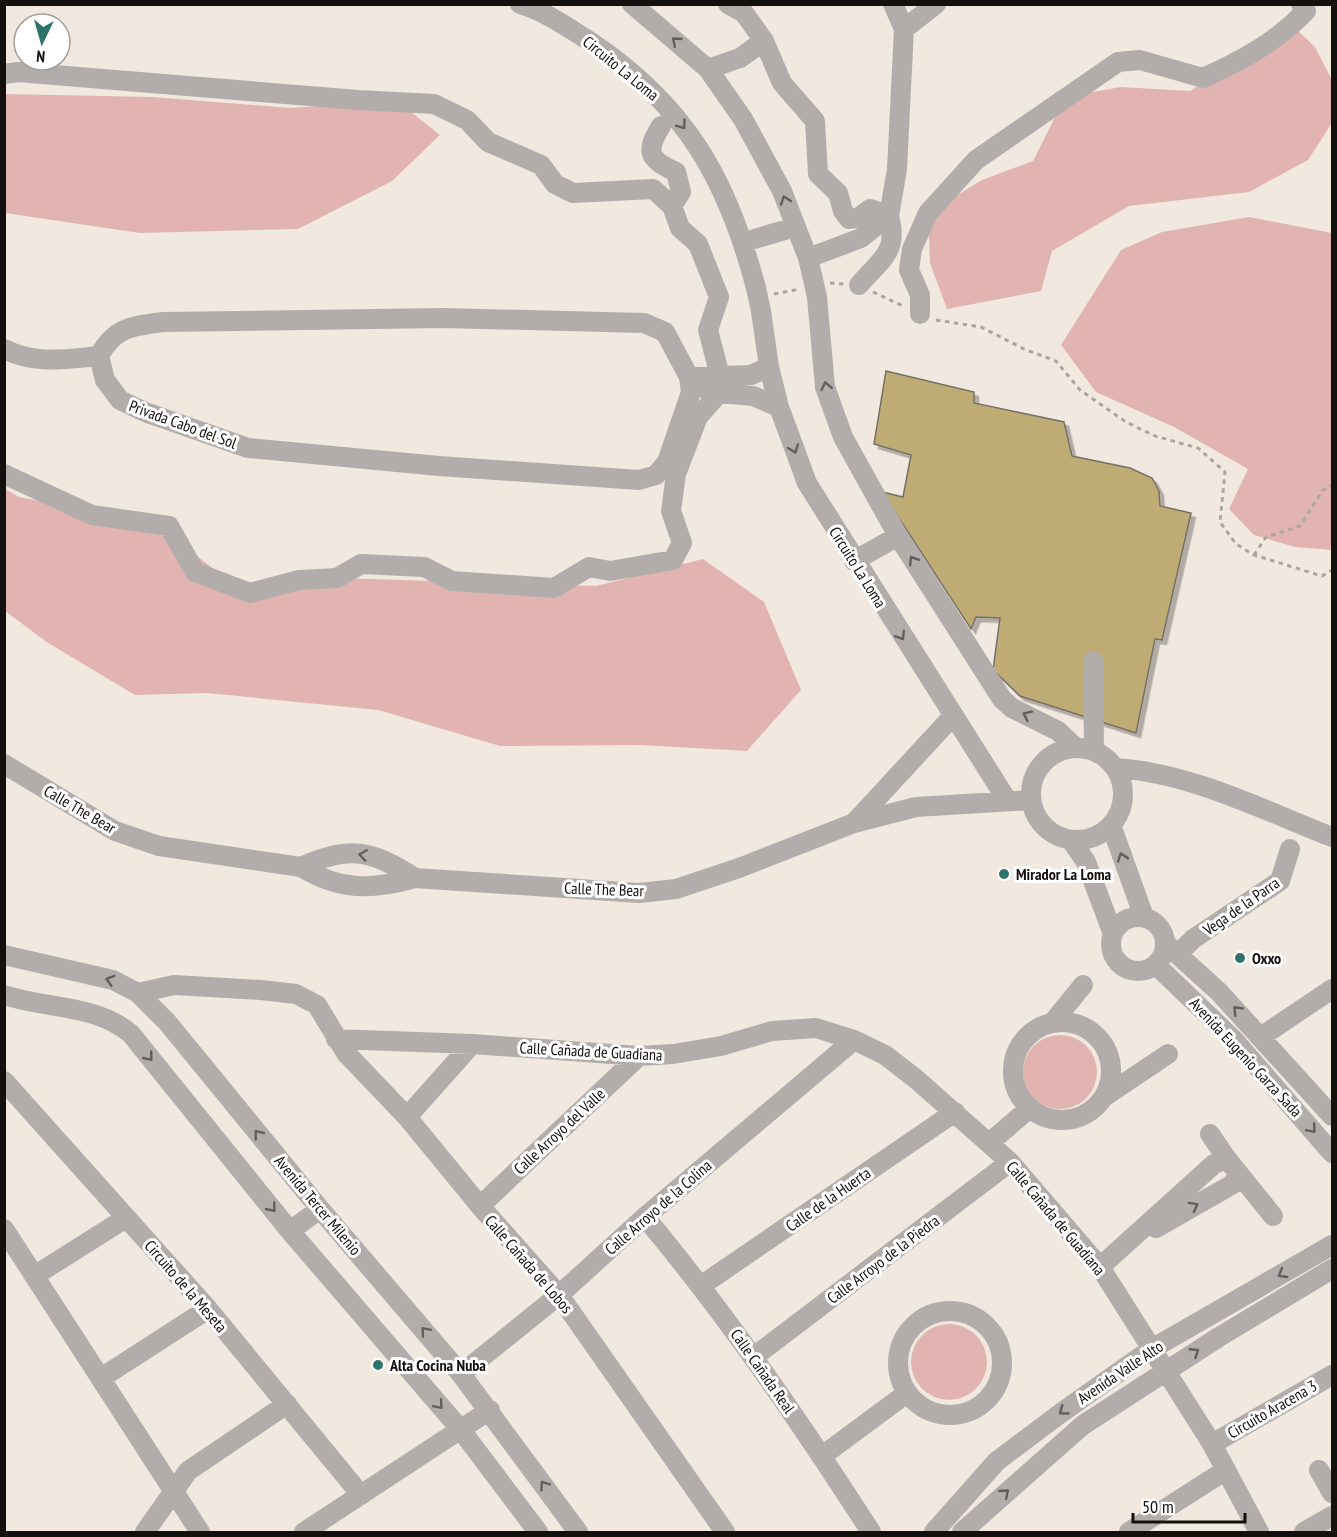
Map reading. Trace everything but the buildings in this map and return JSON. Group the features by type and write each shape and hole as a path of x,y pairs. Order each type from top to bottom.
{"street":[{"name":"Circuito La Loma","path":"519,4 542,11 604,51 651,89 676,116 702,153 734,214 744,242 760,298 769,367 779,407 807,483 1006,800"},
{"path":"633,4 708,69 743,119 782,191 814,280 825,387 843,437 898,536 1002,699 1012,708 1058,731 1075,747"},
{"path":"728,4 744,14 764,41 782,83 815,121 818,174 838,193 843,211 849,219 858,218 870,209 891,225 912,249"},
{"path":"859,285 892,247 891,225 897,169 904,29 893,4"},
{"path":"904,29 936,4"},
{"path":"920,314 920,295 909,270 912,249 928,213 976,160 1118,62 1140,60 1203,78 1246,59 1292,25 1306,11 1301,4"},
{"path":"708,69 740,57 764,41"},
{"path":"4,74 18,72 434,104 467,120 488,142 541,165 555,184 573,193 653,189 672,206 680,228 698,244 719,297 708,330 720,384 698,417 676,474 671,511 682,543 673,560 610,571 589,567 554,588 452,581 424,567 361,564 337,579 299,580 250,593 195,572 169,526 92,515 4,474"},
{"path":"661,126 650,143 652,156 659,164 676,172 681,192 672,206"},
{"path":"814,280 861,238 891,225"},
{"path":"744,242 795,227"},
{"path":"4,349 22,358 46,361 99,356 108,340 129,327 163,322 443,318 644,322 665,332 690,384 720,384 769,367"},
{"name":"Privada Cabo del Sol","path":"99,356 105,380 120,400 145,412 248,448 639,480 656,475 667,462 690,384"},
{"path":"720,384 779,407"},
{"path":"854,561 898,536"},
{"path":"1093,661 1094,751"},
{"name":"Calle The Bear","path":"854,823 952,717"},
{"path":"1075,747 1094,751 1116,768 1122,782 1123,798 1119,812 1111,825 1093,837 1071,840 1056,836 1044,827 1034,814 1030,800 1031,780 1041,763 1056,752 1075,747"},
{"name":"Calle The Bear","path":"4,764 115,831 159,846 301,867 322,880 355,887 385,886 415,878 639,892 676,888 739,868 854,823 916,807 1030,800"},
{"path":"1116,768 1151,770 1186,781 1332,837"},
{"path":"1111,825 1144,917"},
{"path":"1071,840 1086,862 1113,934 1111,946 1114,957 1122,966 1139,971 1156,965 1172,949 1163,932 1155,923 1144,917 1125,920 1113,934"},
{"name":"Vega de la Parra","path":"1172,949 1193,939 1280,881 1290,849"},
{"name":"Calle The Bear","path":"301,867 325,856 357,853 387,860 415,878"},
{"name":"Avenida Eugenio Garza Sada","path":"1172,949 1262,1036 1332,1116"},
{"name":"Avenida Tercer Milenio","path":"4,955 113,980 138,993 167,1023 320,1209 462,1374 578,1533"},
{"name":"Avenida Eugenio Garza Sada","path":"1156,965 1199,1004 1267,1076 1332,1153"},
{"path":"138,993 174,985 296,994 317,1005 336,1039"},
{"path":"1053,1022 1083,985"},
{"path":"1262,1036 1332,989"},
{"path":"4,995 100,1015 116,1021 131,1034 290,1231 460,1430 538,1533"},
{"path":"1053,1022 1069,1022 1084,1027 1097,1036 1107,1049 1111,1064 1111,1081 1104,1096 1093,1109 1078,1117 1062,1120 1045,1117 1030,1108 1020,1096 1014,1081 1013,1066 1017,1050 1032,1032 1053,1022"},
{"name":"Calle Cañada de Guadiana","path":"336,1039 472,1044 639,1056 673,1054 722,1046 772,1031 816,1028 854,1040 885,1056 955,1112 1010,1162 1100,1267 1150,1350 1212,1444 1259,1533"},
{"name":"Calle Cañada de Lobos","path":"336,1039 559,1295 725,1533"},
{"name":"Calle Arroyo de la Colina","path":"462,1374 559,1295 645,1217 854,1040"},
{"path":"407,1118 472,1044"},
{"path":"1104,1096 1168,1054"},
{"name":"Calle Arroyo del Valle","path":"480,1206 639,1056"},
{"path":"1267,1076 1283,1062"},
{"name":"Circuito de la Meseta","path":"4,1081 208,1310 361,1495"},
{"path":"989,1143 1030,1108"},
{"name":"Calle de la Huerta","path":"702,1286 955,1112"},
{"path":"1210,1134 1232,1166 1273,1216"},
{"name":"Calle Arroyo de la Piedra","path":"755,1356 1010,1162"},
{"path":"1100,1267 1125,1245 1233,1184 1232,1166"},
{"path":"290,1231 320,1209"},
{"name":"Calle Cañada Real","path":"645,1217 702,1286 755,1356 871,1533"},
{"path":"34,1276 126,1218"},
{"path":"4,1229 200,1533"},
{"name":"Avenida Valle Alto","path":"934,1533 997,1461 1150,1350 1332,1245"},
{"name":"Avenida Valle Alto","path":"962,1533 1083,1425 1332,1269"},
{"path":"101,1378 208,1310"},
{"path":"946,1311 959,1312 984,1323 994,1334 1000,1349 1000,1378 996,1389 981,1406 957,1415 943,1415 917,1404 907,1393 899,1376 899,1349 914,1325 927,1316 946,1311"},
{"name":"Circuito Aracena 3","path":"1212,1444 1332,1375"},
{"path":"822,1456 907,1393"},
{"path":"145,1533 188,1471 287,1404"},
{"path":"304,1533 490,1410"},
{"path":"1129,1533 1226,1470"},
{"path":"1319,1470 1332,1493"},
{"path":"1304,1533 1332,1516"}],"path":[{"path":"760,298 814,280 859,285 944,324 981,327 1024,349 1056,361 1080,390 1126,422 1155,436 1198,448 1225,472 1220,522 1236,544 1254,555 1322,576 1332,570"},
{"path":"1254,555 1266,537 1300,526 1323,490 1332,485"}],"shaded area":[{"path":"1292,25 1315,47 1332,80 1332,123 1308,160 1249,192 1129,206 1052,251 1041,291 947,309 930,263 928,213 982,180 1033,161 1065,97 1121,87 1190,91"},
{"path":"4,94 153,97 291,108 396,100 440,135 392,181 298,229 140,233 5,213"},
{"path":"1249,217 1332,233 1332,550 1295,547 1254,535 1229,509 1248,469 1174,427 1096,392 1061,345 1121,250 1162,232"},
{"path":"5,489 19,497 155,524 240,589 337,578 596,586 703,559 764,602 801,690 747,751 640,745 500,746 378,710 207,693 135,695 48,643 5,611"},
{"path":"1060,1035 1074,1038 1086,1046 1094,1058 1097,1072 1094,1086 1086,1098 1074,1106 1060,1109 1046,1106 1034,1098 1026,1086 1023,1072 1026,1058 1034,1046 1046,1038"},
{"path":"949,1324 963,1327 976,1335 984,1348 987,1362 984,1376 976,1389 963,1397 949,1400 935,1397 922,1389 914,1376 911,1362 914,1348 922,1335 935,1327"}],"place":[{"name":"Mirador La Loma","path":"1004,874"},
{"name":"Oxxo","path":"1240,958"},
{"name":"Alta Cocina Nuba","path":"378,1365"}]}
